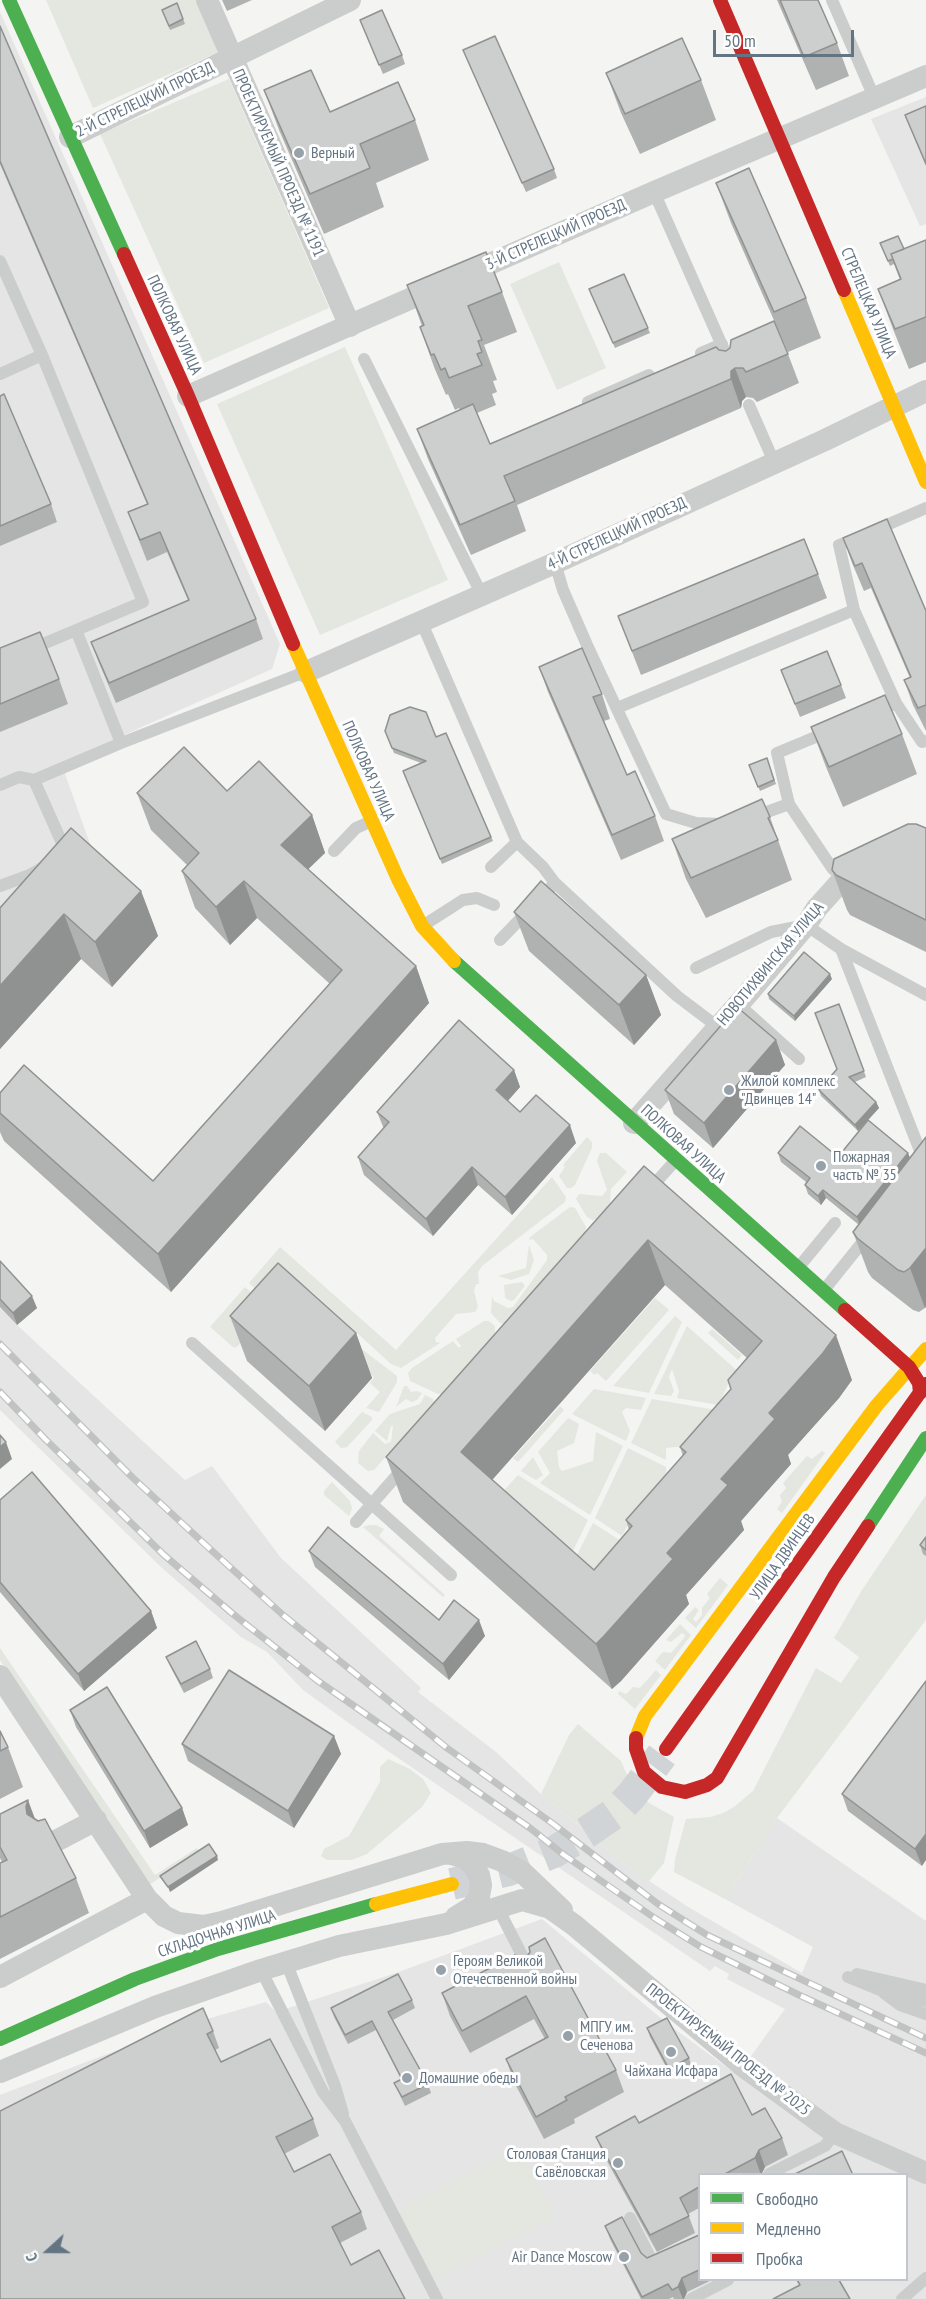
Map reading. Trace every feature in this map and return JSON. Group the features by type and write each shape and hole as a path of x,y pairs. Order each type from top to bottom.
{"street":[{"name":"ПОЛКОВАЯ УЛИЦА","path":"9,0 188,396 296,652 422,926 442,950 909,1367 923,1388"},
{"name":"ПРОЕКТИРУЕМЫЙ ПРОЕЗД № 1191","path":"207,0 350,326"},
{"name":"2-Й СТРЕЛЕЦКИЙ ПРОЕЗД","path":"70,136 350,0"},
{"name":"СТРЕЛЕЦКАЯ УЛИЦА","path":"720,0 926,482"},
{"name":"3-Й СТРЕЛЕЦКИЙ ПРОЕЗД","path":"188,396 780,137 926,76"},
{"name":"4-Й СТРЕЛЕЦКИЙ ПРОЕЗД","path":"306,672 555,563 926,391"},
{"name":"НОВОТИХВИНСКАЯ УЛИЦА","path":"634,1123 844,878 875,856"},
{"path":"926,1349 877,1405 645,1716 636,1737 636,1749 644,1772 652,1780 662,1787 685,1792 707,1785 717,1778 834,1577 926,1438"},
{"name":"УЛИЦА ДВИНЦЕВ","path":"666,1749 923,1388"},
{"path":"0,1676 148,1901 164,1916 178,1923 204,1926 222,1922 450,1853 483,1854 522,1872 553,1900 574,1925"},
{"path":"52,1843 96,1820"},
{"path":"430,1927 461,1914 472,1907 479,1897 481,1885 479,1875 473,1865 465,1858 450,1853"},
{"name":"СКЛАДОЧНАЯ УЛИЦА","path":"0,2039 135,1978 218,1949 348,1911 452,1884"},
{"path":"0,2072 155,2007 339,1946 446,1924 522,1900 550,1908 574,1925"},
{"path":"0,1977 148,1901"},
{"name":"ПРОЕКТИРУЕМЫЙ ПРОЕЗД № 2025","path":"574,1925 743,2066 835,2133 926,2173"}],"lane":[{"path":"832,0 874,97"},
{"path":"654,192 730,363"},
{"path":"0,261 42,355 143,602 22,653"},
{"path":"689,358 722,344"},
{"path":"0,374 42,355"},
{"path":"364,358 482,595"},
{"path":"580,405 656,373"},
{"path":"748,405 774,462"},
{"path":"926,508 839,545 855,610 897,703 922,742 926,741"},
{"path":"555,563 563,590 666,814 696,823 735,823 789,804"},
{"path":"616,708 855,610"},
{"path":"422,621 517,842 543,867 555,883 677,996 718,1027"},
{"path":"76,630 121,743"},
{"path":"0,785 18,777 34,780 121,743 306,672"},
{"path":"864,717 897,703"},
{"path":"842,726 777,753 789,804 832,868 844,878"},
{"path":"0,886 30,875 67,852 34,780"},
{"path":"334,851 356,828 372,821"},
{"path":"490,867 517,842"},
{"path":"500,940 555,883"},
{"path":"422,926 463,900 477,898 494,905"},
{"path":"696,968 771,932 806,925 841,949 926,995"},
{"path":"841,949 923,1165"},
{"path":"738,1004 799,1059"},
{"path":"641,1199 676,1160"},
{"path":"798,1269 835,1223"},
{"path":"823,1291 873,1228"},
{"path":"192,1343 451,1575"},
{"path":"356,1521 415,1455"},
{"path":"498,1908 530,1973"},
{"path":"286,1962 335,2086 345,2121"},
{"path":"261,1970 323,2092 345,2121 437,2299"},
{"path":"849,1975 876,1974 926,1983"},
{"path":"849,1975 879,1990 900,2005 926,2014"},
{"path":"849,1975 926,1990"},
{"path":"879,1990 926,2001"},
{"path":"773,2173 825,2146 835,2133"},
{"path":"630,2218 653,2263 672,2254"},
{"path":"902,2299 926,2278"},
{"path":"691,2299 726,2281"}],"shaded area":[{"path":"46,0 198,0 221,51 93,108"},
{"path":"0,12 280,644 272,669 61,763 93,852 0,930"},
{"path":"229,79 329,308 204,363 100,134"},
{"path":"926,97 926,224 920,226 871,119"},
{"path":"559,262 606,368 557,390 510,284"},
{"path":"345,347 448,580 320,635 217,404"},
{"path":"587,1137 592,1142 592,1148 575,1185 567,1188 559,1176 565,1167 563,1165"},
{"path":"600,1153 606,1153 627,1172 611,1189 610,1204 607,1209 597,1219 592,1220 587,1217 576,1199 579,1194 602,1196 607,1190 597,1161"},
{"path":"552,1177 566,1197 565,1202 482,1266 478,1272 479,1284 476,1284 474,1291 478,1307 475,1312 456,1314 435,1338 436,1342 440,1343 401,1368 391,1364 310,1290 305,1289 268,1300 249,1283 280,1247 396,1350"},
{"path":"570,1207 575,1208 586,1227 585,1234 504,1324 500,1323 491,1313 492,1296 494,1301 508,1308 513,1307 547,1260 547,1255 533,1239 529,1240 530,1237"},
{"path":"529,1245 534,1260 529,1274 511,1280 498,1276 526,1268"},
{"path":"522,1282 525,1286 514,1300 505,1298 504,1285"},
{"path":"245,1287 263,1303 265,1309 238,1346 234,1348 210,1327"},
{"path":"655,1298 669,1310 606,1381 597,1373 595,1375 590,1371"},
{"path":"0,1307 185,1480 212,1466 281,1558 421,1688 418,1692 496,1752 541,1794 630,1868 688,1907 802,1973 813,1947 725,1899 777,1818 926,1921 926,2299 0,2299 0,2095 102,2056 197,2022 266,2002 276,2012 396,1973 542,1919 668,2024 733,2072 746,2063 785,2009 727,1979 729,1974 715,1966 710,1971 385,1749 303,1690 267,1652 241,1637 162,1568 0,1410"},
{"path":"675,1316 682,1322 649,1393 613,1386"},
{"path":"484,1321 489,1321 495,1326 495,1334 442,1394 410,1381 408,1373 412,1368 453,1341 459,1348 461,1346 456,1339"},
{"path":"687,1326 752,1384 728,1384 719,1405 677,1398 679,1391 672,1369 669,1377 674,1391 671,1396 654,1394"},
{"path":"712,1329 742,1355 738,1360 708,1333"},
{"path":"350,1340 397,1376 397,1382 379,1412 366,1408 380,1392 370,1383 374,1377 342,1348"},
{"path":"404,1386 407,1386 411,1392 422,1393 417,1400 412,1402 406,1399 396,1407"},
{"path":"594,1389 646,1398 641,1410 626,1408 622,1412 630,1431 626,1441 572,1414"},
{"path":"425,1395 434,1402 374,1470 368,1471 358,1463 359,1451 373,1433 385,1444 391,1442 393,1426 391,1426 387,1441 375,1431 390,1414 420,1404"},
{"path":"652,1399 716,1410 687,1446 666,1448 666,1460 631,1443"},
{"path":"560,1406 564,1410 518,1462 513,1458"},
{"path":"362,1412 372,1417 372,1420 347,1447 341,1448 335,1442"},
{"path":"568,1418 579,1424 574,1443 557,1451 559,1467 562,1471 593,1461 596,1432 623,1446 590,1515 540,1483 550,1473 538,1452"},
{"path":"628,1448 666,1467 667,1479 632,1517 622,1536 595,1518"},
{"path":"822,1451 825,1453 782,1513 777,1509 782,1502 780,1495 786,1488 783,1483 807,1456 812,1459"},
{"path":"533,1457 543,1475 536,1480 521,1471"},
{"path":"518,1475 588,1520 569,1559 499,1496"},
{"path":"332,1482 350,1501 352,1509 349,1516 324,1495 324,1491"},
{"path":"926,1495 926,1620 777,1818 725,1899 674,1872 675,1859 686,1819 711,1817 723,1813 753,1791 816,1668 841,1683 859,1657 834,1638 862,1590"},
{"path":"593,1523 632,1548 602,1589 573,1563"},
{"path":"376,1525 384,1529 379,1536 445,1595 443,1597 363,1527"},
{"path":"720,1578 728,1585 696,1628 685,1618 695,1607 699,1610 693,1619 696,1622 702,1615 702,1608 710,1598 707,1594"},
{"path":"680,1624 691,1635 665,1670 655,1661 663,1652 671,1653 684,1638 685,1635 682,1633 671,1642 666,1640"},
{"path":"0,1648 155,1875 197,1848 200,1852 149,1885 0,1660"},
{"path":"656,1670 661,1675 635,1709 618,1694 619,1691 626,1694 633,1687 640,1688"},
{"path":"578,1724 621,1761 630,1782 639,1794 649,1803 674,1817 664,1863 649,1881 541,1794 569,1735"},
{"path":"388,1759 410,1769 423,1779 431,1793 422,1807 367,1854 352,1860 327,1860 321,1856 324,1849 349,1836 380,1782 380,1767"},
{"path":"520,2147 555,2217 432,2280 397,2210"}],"building":[{"path":"780,0 818,0 837,43 804,57"},
{"path":"177,3 183,19 169,26 162,10"},
{"path":"382,10 402,55 379,65 360,20"},
{"path":"0,26 256,619 109,683 91,642 189,600 160,532 140,540 128,512 148,504 0,161"},
{"path":"495,36 554,169 522,183 463,50"},
{"path":"682,38 701,80 625,114 606,73"},
{"path":"311,70 330,112 398,82 415,120 360,144 370,168 310,194 264,90"},
{"path":"926,106 926,164 905,115"},
{"path":"749,168 806,298 774,312 716,183"},
{"path":"898,236 904,249 891,254 893,259 888,261 880,243"},
{"path":"926,240 926,317 895,329 878,289 901,279 891,254"},
{"path":"486,252 502,292 468,306 482,340 478,341 482,352 477,354 482,365 449,378 445,368 441,370 434,354 431,355 420,327 424,325 407,285"},
{"path":"624,274 648,328 613,343 589,289"},
{"path":"774,321 788,354 746,372 743,368 735,368 731,371 731,379 504,476 515,501 460,525 417,429 473,404 490,444 716,347 726,351 730,348 731,340"},
{"path":"4,394 51,504 0,526 0,396"},
{"path":"887,519 926,611 926,705 918,708 904,680 911,677 862,563 855,566 843,538"},
{"path":"804,539 818,574 632,651 618,616"},
{"path":"40,632 59,679 0,704 0,648"},
{"path":"582,648 602,694 593,697 627,775 635,771 655,816 612,835 539,667"},
{"path":"827,651 841,685 795,704 781,670"},
{"path":"885,695 902,734 829,767 811,727"},
{"path":"410,707 426,712 436,737 446,733 491,837 440,859 403,771 426,761 392,748 385,731 390,715"},
{"path":"184,747 227,791 259,761 312,815 281,845 416,966 158,1254 0,1113 0,1093 24,1065 153,1181 342,970 244,881 216,907 182,871 199,853 137,793"},
{"path":"767,758 774,780 758,787 749,765"},
{"path":"762,799 778,840 691,878 672,839"},
{"path":"908,824 926,828 926,920 836,875 832,870 834,859"},
{"path":"71,828 141,891 95,942 64,914 0,986 0,908"},
{"path":"541,881 646,975 619,1005 514,912"},
{"path":"804,952 830,974 794,1016 768,994"},
{"path":"839,1004 864,1071 849,1077 876,1102 855,1125 819,1090 837,1069 815,1013"},
{"path":"737,1007 776,1040 704,1123 665,1090"},
{"path":"459,1020 514,1070 496,1090 520,1112 536,1095 570,1125 505,1197 472,1167 426,1219 358,1157 389,1122 377,1112"},
{"path":"868,1120 908,1153 857,1217 823,1190 818,1196 805,1185 810,1178 778,1153 800,1126 838,1157"},
{"path":"926,1137 926,1248 904,1272 898,1270 857,1238 853,1232"},
{"path":"644,1166 836,1335 823,1353 769,1413 775,1419 721,1479 728,1485 667,1553 673,1559 596,1644 386,1457","holes":["648,1240 762,1341 728,1380 731,1389 680,1447 686,1452 626,1520 632,1526 594,1570 461,1452"]},
{"path":"0,1261 32,1296 13,1313 0,1299"},
{"path":"278,1263 356,1333 309,1386 230,1316"},
{"path":"0,1435 6,1442 0,1447"},
{"path":"32,1472 151,1611 78,1674 0,1582 0,1500"},
{"path":"328,1527 439,1620 454,1600 479,1620 443,1664 309,1551"},
{"path":"926,1537 926,1550 920,1545"},
{"path":"196,1641 210,1669 181,1684 166,1657"},
{"path":"229,1670 334,1736 288,1811 182,1744"},
{"path":"926,1681 926,1834 915,1849 842,1794"},
{"path":"107,1687 182,1808 144,1831 70,1710"},
{"path":"0,1731 8,1747 0,1751"},
{"path":"28,1800 27,1814 38,1821 45,1819 76,1878 0,1917 0,1863 7,1860 0,1847 0,1814"},
{"path":"209,1844 217,1856 168,1887 160,1876"},
{"path":"545,1938 616,2070 565,2097 567,2100 536,2117 506,2059 548,2037 526,1996 462,2031 442,1993 515,1955 521,1959 526,1958 530,1952 529,1947"},
{"path":"398,1974 412,2000 388,2012 428,2084 402,2097 394,2083 402,2079 372,2021 345,2035 331,2008"},
{"path":"203,2008 213,2031 207,2034 221,2062 270,2039 313,2119 276,2137 294,2172 330,2154 361,2212 332,2227 351,2265 379,2250 405,2299 0,2299 0,2111"},
{"name":"Чайхана Исфара","path":"667,2018 689,2058 669,2069 647,2028"},
{"path":"731,2074 752,2115 765,2108 782,2138 759,2150 755,2158 727,2173 698,2173 698,2188 680,2198 689,2216 650,2235 596,2137 635,2116 639,2123"},
{"path":"842,2151 852,2173 797,2173"},
{"path":"622,2217 641,2253 647,2258 698,2235 698,2270 682,2278 678,2287 672,2290 668,2284 642,2297 605,2226"},
{"path":"798,2281 840,2281 850,2299 773,2299 800,2285"}],"tunnel":[{"path":"452,1884 509,1870 554,1852 587,1832 616,1812 662,1755"}],"railway":[{"path":"0,1344 132,1477 283,1615 447,1748 552,1823 658,1904 707,1935 926,2038"},
{"path":"0,1392 164,1555 233,1614 318,1681 530,1828 564,1855 656,1919 701,1947 926,2053"}],"traffic: fast":[{"path":"9,0 124,254"},
{"path":"454,961 845,1310"},
{"path":"868,1526 926,1438"},
{"path":"0,2039 135,1979 218,1949 376,1904"}],"traffic: slow":[{"path":"844,290 926,482"},
{"path":"293,644 398,879 422,926 454,961"},
{"path":"636,1738 645,1716 877,1405 926,1349"},
{"path":"376,1904 452,1884"}],"traffic: jam":[{"path":"720,0 844,290"},
{"path":"124,254 188,396 293,644"},
{"path":"845,1310 909,1367 919,1383 920,1393"},
{"path":"666,1749 926,1384"},
{"path":"636,1738 636,1749 644,1772 662,1787 685,1792 707,1785 717,1778 834,1577 868,1526"}],"place":[{"name":"Верный","path":"299,153"},
{"name":"Жилой комплекс \"Двинцев 14\"","path":"729,1090"},
{"name":"Пожарная часть № 35","path":"821,1166"},
{"name":"Героям Великой Отечественной войны","path":"441,1970"},
{"name":"МПГУ им. Сеченова","path":"568,2036"},
{"name":"Чайхана Исфара","path":"671,2052"},
{"name":"Домашние обеды","path":"407,2078"},
{"name":"Столовая Станция Савёловская","path":"618,2163"},
{"name":"Air Dance Moscow","path":"624,2257"}]}
